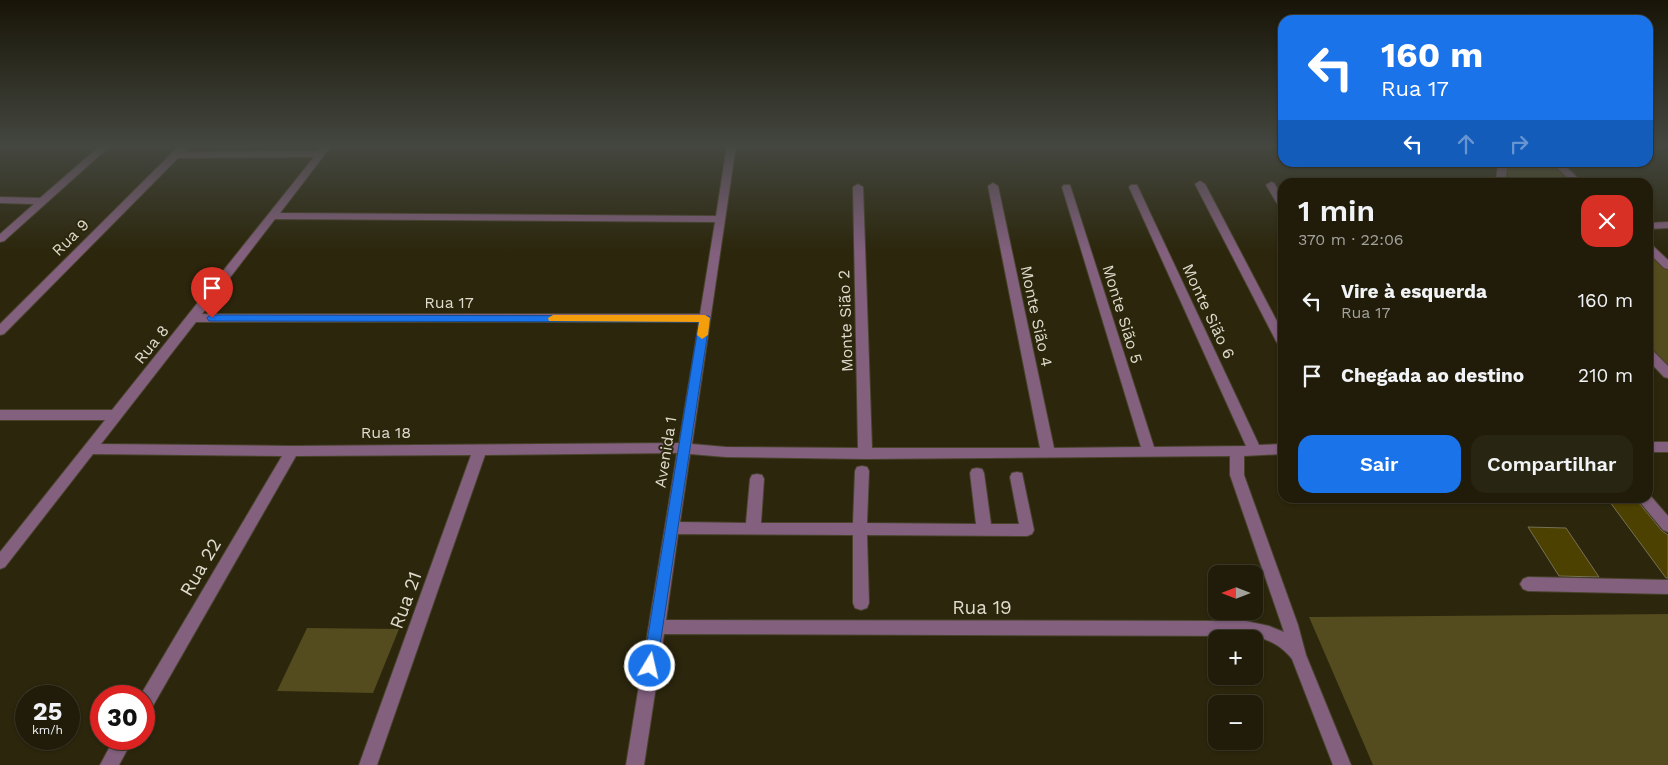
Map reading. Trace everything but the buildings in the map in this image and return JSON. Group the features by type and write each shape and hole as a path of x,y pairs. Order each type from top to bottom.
{"street":[{"path":"0,239 66,181"},
{"name":"Rua 9","path":"0,330 149,181"},
{"name":"Rua 8","path":"0,563 298,181"},
{"name":"Avenida 1","path":"635,765 726,181"},
{"path":"1200,184 1278,333"},
{"path":"1271,185 1278,196"},
{"name":"Monte Sião 4","path":"993,186 1048,453"},
{"name":"Monte Sião 2","path":"858,187 866,454"},
{"name":"Monte Sião 5","path":"1067,187 1149,451"},
{"name":"Monte Sião 6","path":"1134,187 1247,450"},
{"path":"0,200 43,201"},
{"path":"271,216 720,219"},
{"path":"1653,226 1668,225"},
{"path":"1653,252 1668,266"},
{"name":"Rua 17","path":"193,318 705,318"},
{"path":"1653,358 1668,374"},
{"path":"0,416 115,415"},
{"path":"1653,447 1668,447"},
{"name":"Rua 18","path":"89,449 683,448 726,452 866,454 1278,449"},
{"name":"Rua 21","path":"368,765 480,449"},
{"name":"Rua 22","path":"155,686 292,450"},
{"path":"1247,450 1236,458 1236,475 1290,624 1298,655 1342,765"},
{"path":"861,602 860,529 862,471"},
{"path":"976,473 984,529"},
{"path":"671,528 1027,530 1017,477"},
{"path":"753,528 757,479"},
{"path":"1649,503 1668,526"},
{"path":"1528,584 1668,586"},
{"name":"Rua 19","path":"657,627 1241,628 1266,631 1277,636 1286,641 1298,655"},
{"path":"109,765 118,750"}],"shaded area":[{"path":"1653,250 1668,264 1668,366 1653,350"},
{"path":"1668,614 1668,765 1373,765 1309,617"},
{"path":"307,628 399,629 373,693 277,691"}],"slow traffic":[{"path":"553,318 705,318 702,335"}],"route":[{"path":"212,318 705,318 650,666"}]}
